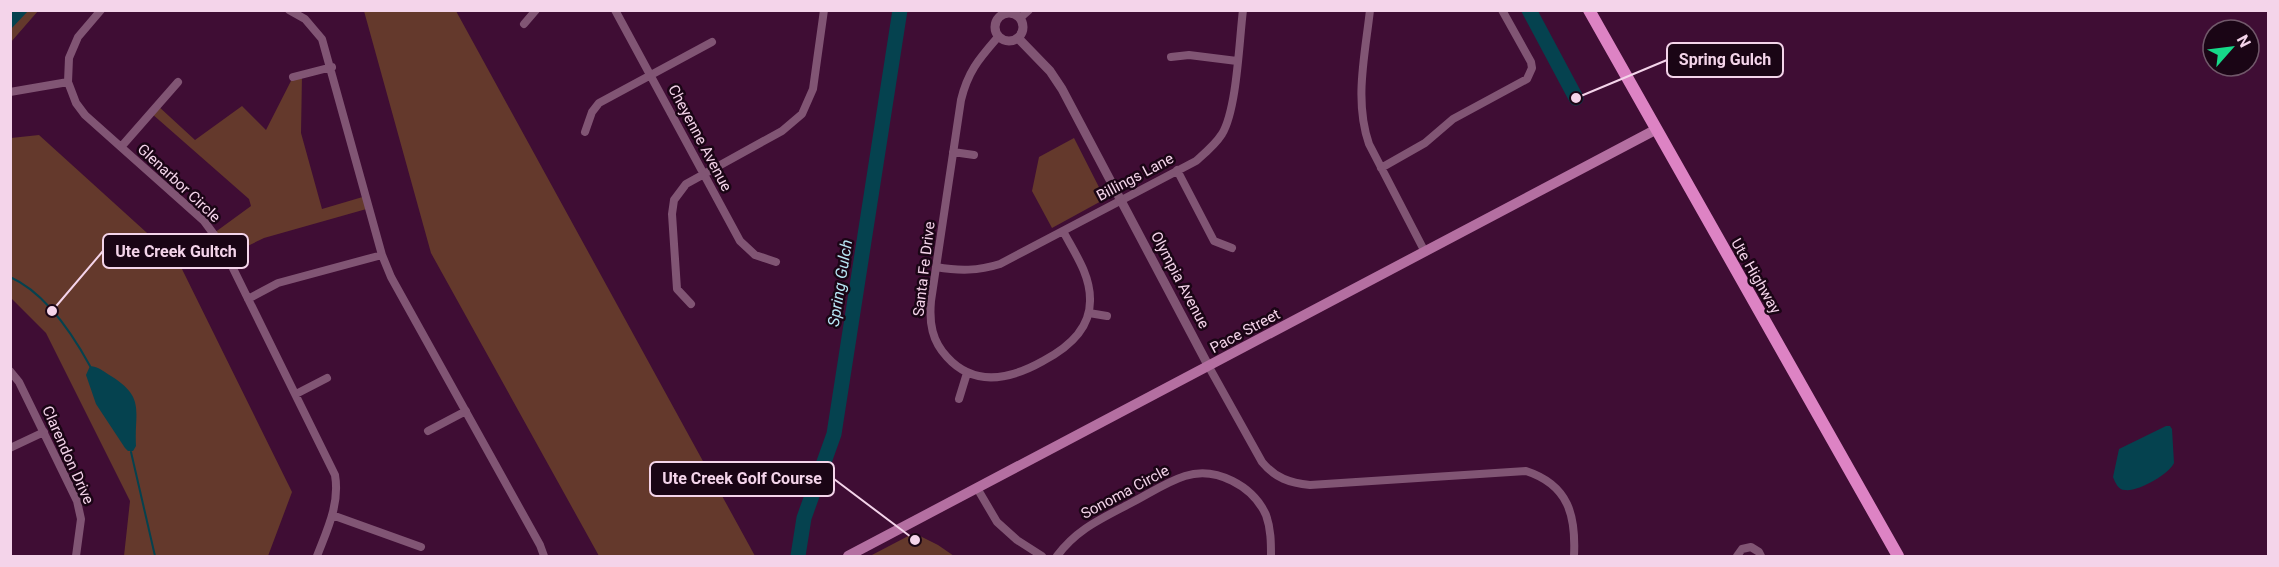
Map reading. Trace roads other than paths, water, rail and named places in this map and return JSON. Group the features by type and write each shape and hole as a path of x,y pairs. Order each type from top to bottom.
{"main road":[{"name":"Ute Highway","path":"1589,10 1898,556"},
{"name":"Pace Street","path":"848,556 1655,130"}],"street":[{"name":"Glenarbor Circle","path":"100,10 78,37 69,58 68,82 71,92 80,110 213,232 335,475 337,495 333,515 317,556"},
{"path":"288,10 305,19 322,39 332,67 382,255 391,278 544,556"},
{"path":"524,24 536,10"},
{"name":"Cheyenne Avenue","path":"615,10 745,248 755,255 776,262"},
{"path":"691,304 677,289 672,214 674,200 680,191 704,174 782,131 802,114 813,89 824,10"},
{"path":"1020,18 1029,10"},
{"name":"Billings Lane","path":"936,267 969,271 1000,264 1207,152 1223,132 1231,109 1243,10"},
{"path":"1370,10 1360,109 1363,128 1425,252"},
{"path":"1381,168 1425,143 1453,119 1527,79 1532,68 1530,62 1502,10"},
{"path":"1010,13 1020,18 1023,30 1018,38 1006,42 998,37 994,26 996,14 1010,13"},
{"name":"Santa Fe Drive","path":"967,373 948,359 938,346 933,335 929,312 966,82 975,64 998,37"},
{"name":"Olympia Avenue","path":"1018,38 1057,80 1209,367 1262,462 1274,474 1282,479 1310,485 1526,471 1549,483 1566,500 1574,526 1575,556"},
{"path":"585,132 592,112 599,103 712,42"},
{"path":"1171,57 1189,55 1237,61"},
{"path":"293,77 332,67"},
{"path":"10,92 68,82"},
{"path":"121,147 178,82"},
{"path":"953,152 974,155"},
{"path":"1177,170 1214,241 1232,248"},
{"path":"959,399 967,373 999,378 1011,376 1037,365 1064,349 1076,338 1089,313 1088,280 1063,231"},
{"path":"248,299 279,283 382,255"},
{"path":"1089,313 1107,316"},
{"name":"Clarendon Drive","path":"10,371 19,382 78,504 81,519 76,556"},
{"path":"296,394 327,378"},
{"path":"428,431 466,411"},
{"path":"10,448 44,432"},
{"name":"Sonoma Circle","path":"1057,556 1066,543 1086,526 1169,483 1186,476 1211,474 1230,480 1257,501 1269,525 1271,556"},
{"path":"977,488 997,522 1017,540 1042,556"},
{"path":"333,515 421,547"},
{"path":"1737,556 1742,549 1751,547 1761,556"}],"water":[{"path":"10,11 28,11 11,29"},
{"path":"90,366 96,367 122,384 134,399 136,446 133,451 125,448 96,404 86,375"},
{"path":"2166,426 2172,429 2174,463 2160,477 2145,485 2131,490 2120,489 2113,477 2119,449"}],"waterway":[{"name":"Spring Gulch","path":"798,556 804,518 834,434 900,10"},
{"name":"Spring Gulch","path":"1529,10 1576,98"},
{"path":"10,277 35,293 57,315 90,366"},
{"path":"131,452 155,556"}],"place":[{"name":"Spring Gulch","path":"1576,98"},
{"name":"Ute Creek Gultch","path":"52,311"},
{"name":"Ute Creek Golf Course","path":"915,540"}]}
